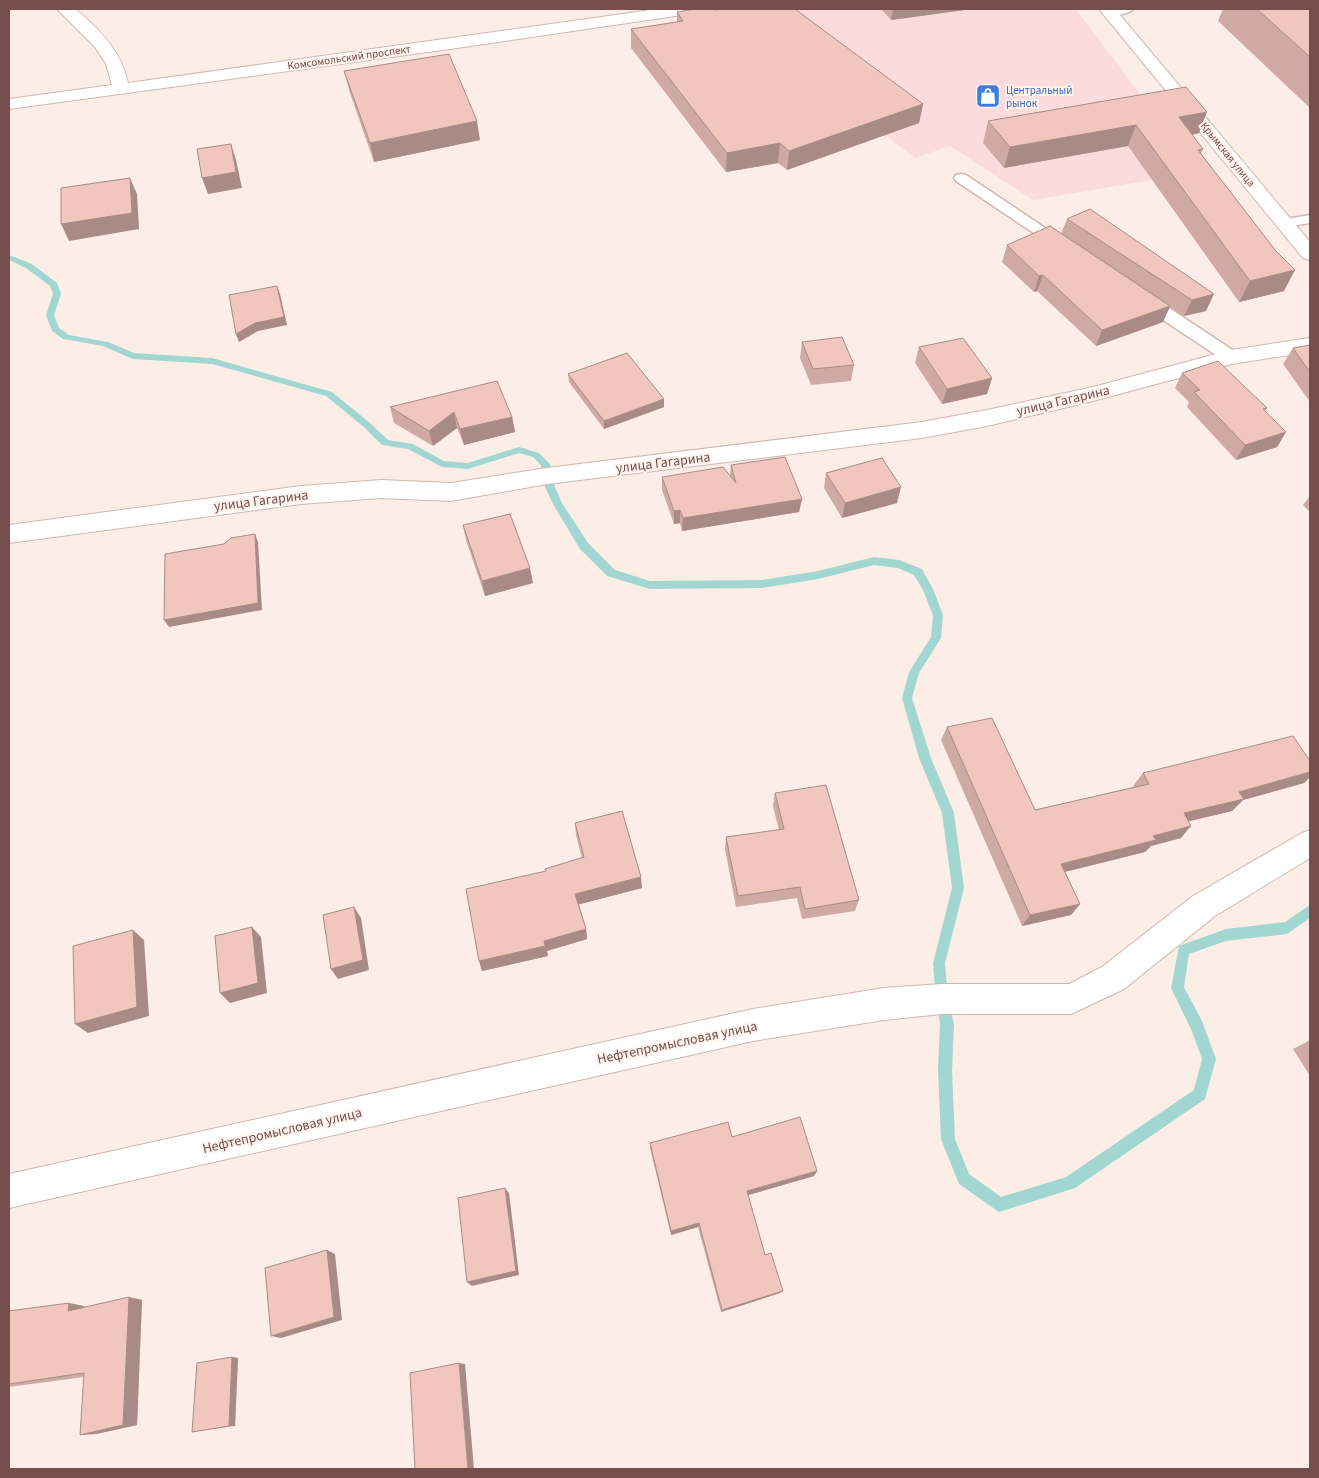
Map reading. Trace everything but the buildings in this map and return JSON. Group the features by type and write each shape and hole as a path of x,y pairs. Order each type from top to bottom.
{"street":[{"path":"65,9 85,24 108,53 120,80"},
{"name":"Комсомольский проспект","path":"197,62 593,9"},
{"name":"Комсомольский проспект","path":"9,104 120,80 450,44 688,9"},
{"name":"Крымская улица","path":"1114,10 1310,254"},
{"name":"Комсомольский проспект","path":"100,75 120,80 138,70"},
{"name":"улица Гагарина","path":"9,534 301,494 381,489 451,492 547,476 922,430 987,418 1092,394 1231,357 1310,345"},
{"name":"Нефтепромысловая улица","path":"9,1190 753,1025 884,1004 932,999 1071,999 1113,978 1204,906 1310,843"}],"lane":[{"path":"961,178 1076,254"},
{"path":"1285,223 1310,219"},
{"path":"1133,292 1231,357"}],"shaded area":[{"name":"Центральный рынок","path":"769,9 1076,9 1199,172 1033,200 950,146 915,158 768,47"}],"waterway":[{"path":"9,257 29,266 54,285 57,294 50,315 55,329 66,337 105,344 133,356 212,361 329,394 367,425 385,443 410,446 442,464 468,466 519,450 536,455 545,464 550,487 558,504 584,546 611,573 650,585 762,584 818,575 874,561 899,564 918,572 928,589 938,615 936,638 914,672 907,698 925,758 948,813 958,888 939,963 942,999 947,1024 945,1071 948,1139 964,1179 999,1205 1070,1183 1200,1094 1209,1059 1197,1026 1177,988 1183,950 1226,935 1287,928 1310,911"}],"place":[{"name":"Центральный рынок","path":"988,96"}]}
